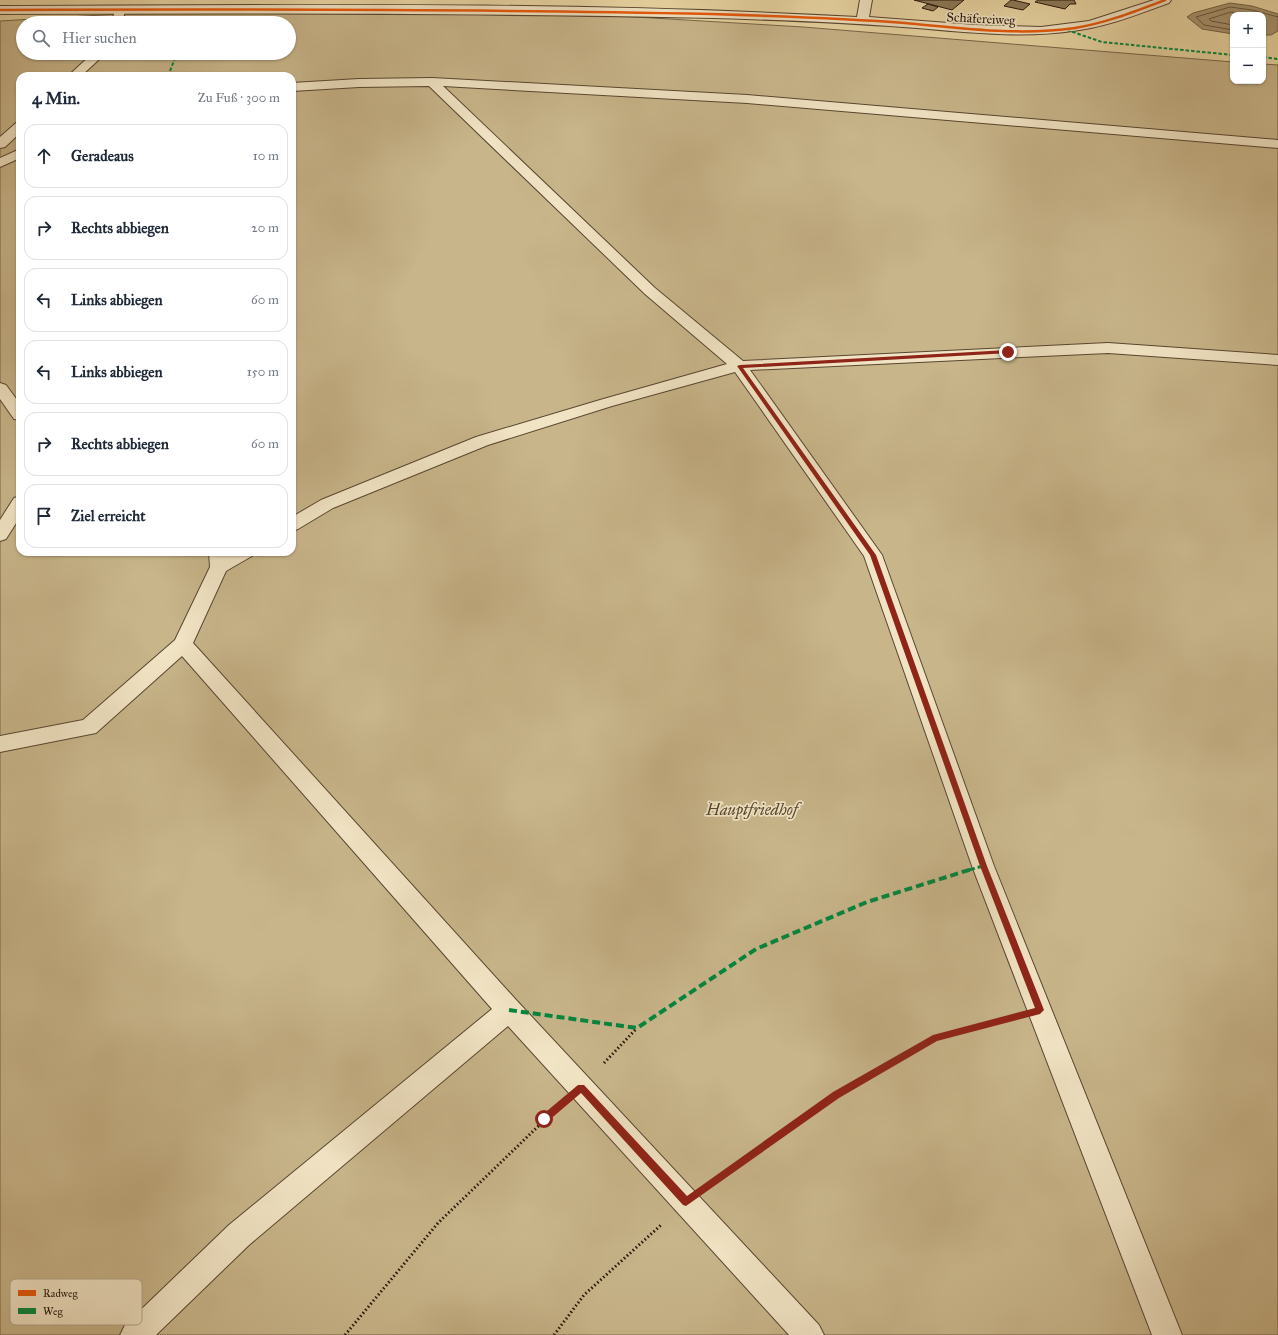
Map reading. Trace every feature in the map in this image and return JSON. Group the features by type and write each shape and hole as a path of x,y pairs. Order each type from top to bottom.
{"street":[{"path":"862,21 866,0"},
{"name":"Schäfereiweg","path":"0,10 405,9 542,6 862,21 1024,31 1065,29 1101,23 1165,0"}],"lane":[{"path":"118,16 123,9"},
{"path":"79,72 92,60"},
{"path":"296,87 359,83 432,82 747,99 1278,144"},
{"path":"432,82 650,291 740,366 873,555 983,866 1167,1335"},
{"path":"0,144 16,130"},
{"path":"0,163 16,155"},
{"path":"296,523 327,504 482,441 606,403 740,366 1108,348 1278,360"},
{"path":"0,388 16,410"},
{"path":"0,536 16,509"},
{"path":"0,744 89,727 183,644 218,560 232,556"},
{"path":"183,644 509,1010 809,1335"},
{"path":"135,1335 239,1235 509,1010"}],"path":[{"path":"554,1335 584,1295 686,1202 836,1095 935,1038 1040,1010"},
{"path":"345,1335 438,1223 544,1119 581,1088 637,1028"}],"green space":[{"name":"Hauptfriedhof","path":"402,13 619,16 803,27 1230,62 1230,84 1266,84 1266,64 1278,65 1278,1335 0,1335 0,21 16,20 16,60 296,60 296,16 85,16 119,14"}],"water":[{"path":"1230,3 1252,6 1278,14 1278,31 1271,35 1266,35 1266,12 1230,12 1230,34 1202,29 1187,17 1193,13"}],"building":[{"path":"914,0 964,0 952,10"},
{"path":"1011,0 1030,4 1023,10 1004,6"},
{"path":"1038,0 1074,0 1076,4 1070,4 1065,9 1035,2"},
{"path":"928,4 938,7 933,11 922,8"}],"marked path":[{"path":"1067,30 1102,42 1230,55"},
{"path":"1266,57 1278,59"},
{"path":"170,72 174,60"},
{"path":"509,1010 637,1028 756,949 867,902 983,866"}],"cycle path":[{"path":"0,10 344,9 602,12 812,18 1019,31 1063,29 1089,25 1115,18 1165,0"}],"route":[{"path":"544,1119 581,1088 686,1202 836,1095 935,1038 1040,1010 983,866 873,555 740,366 1008,352"}]}
